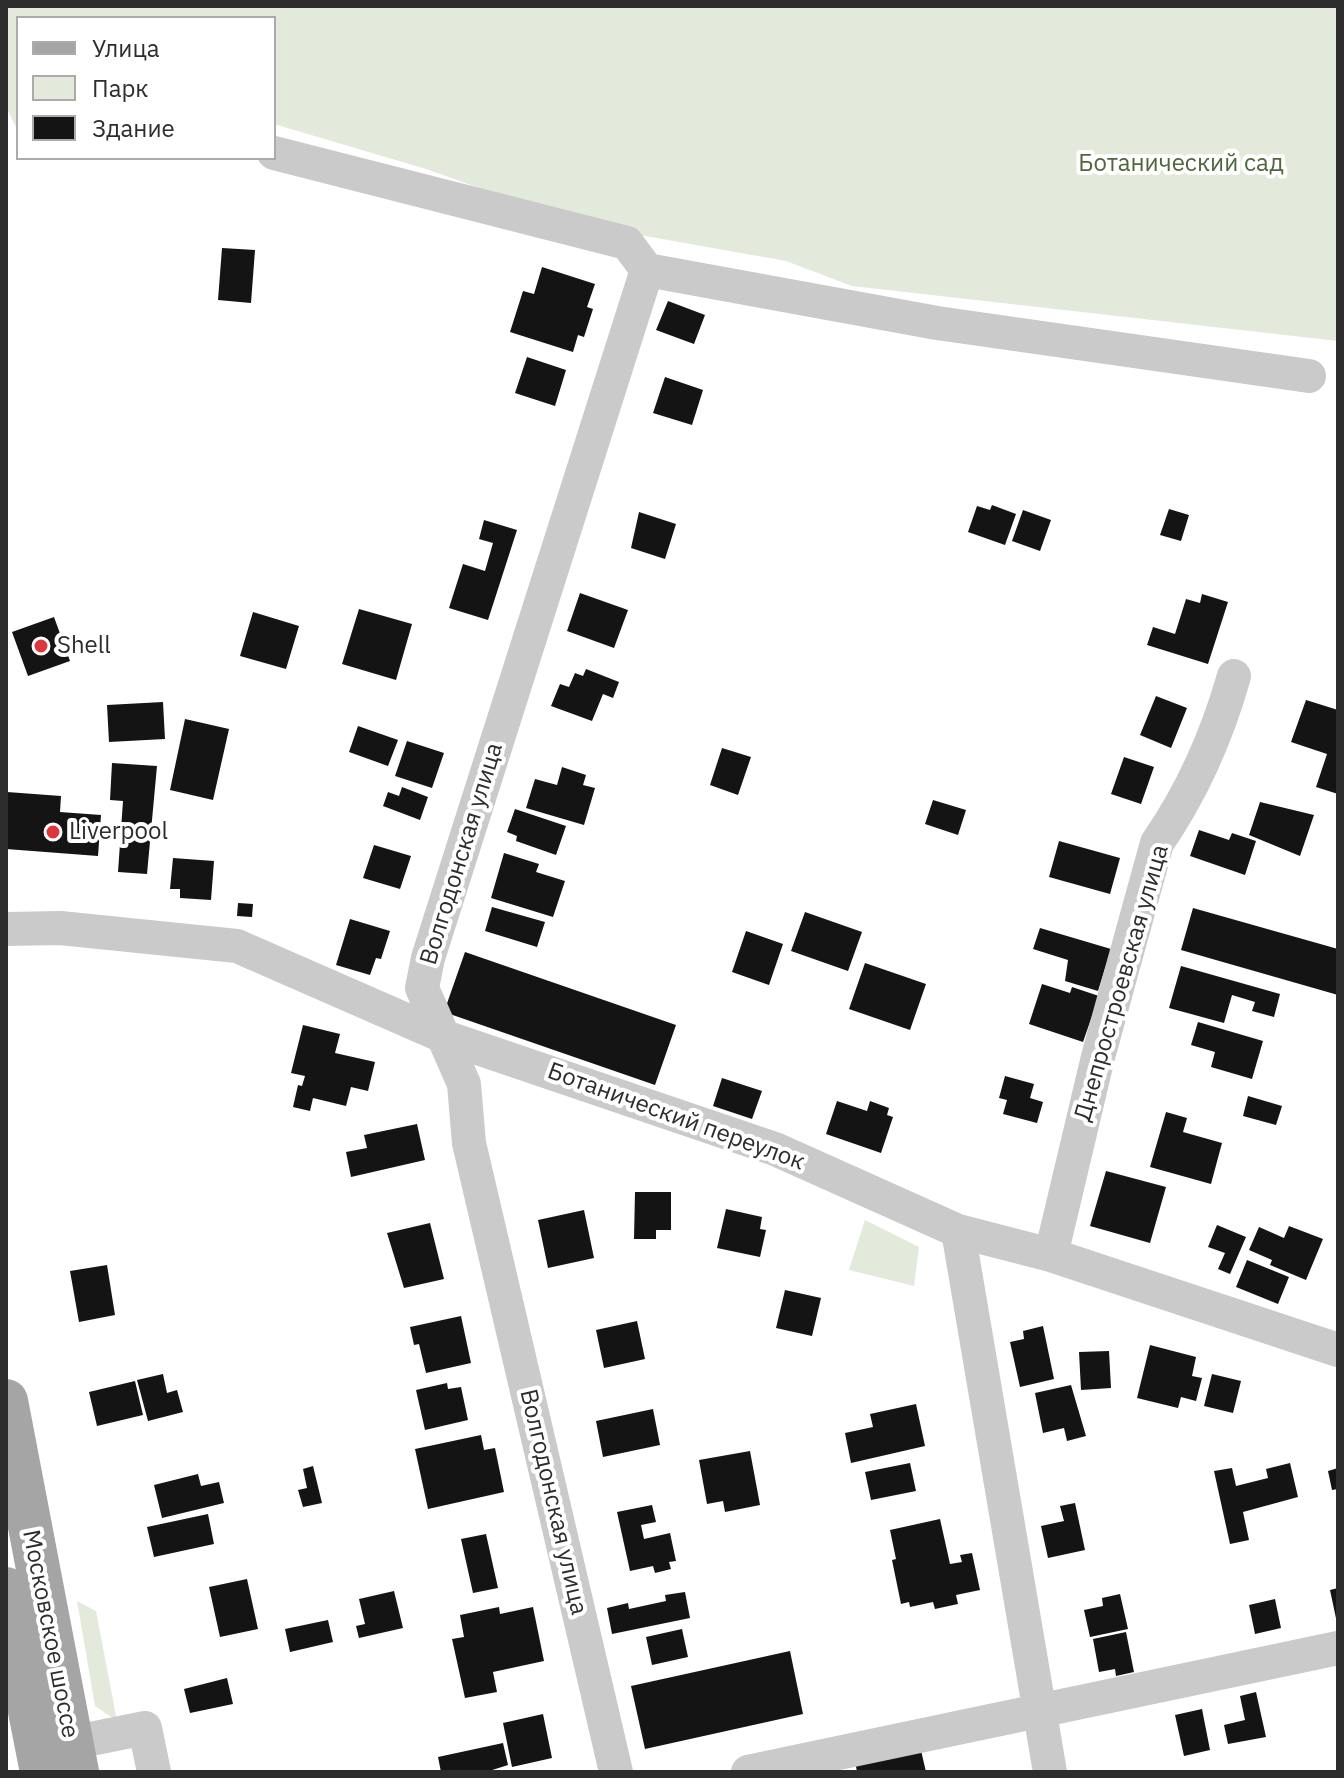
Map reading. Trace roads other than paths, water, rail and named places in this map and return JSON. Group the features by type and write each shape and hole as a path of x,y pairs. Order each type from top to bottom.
{"main road":[{"name":"Московское шоссе","path":"6,1401 63,1762"},
{"name":"Московское шоссе","path":"6,1589 63,1762"},
{"path":"6,1735 13,1772"}],"street":[{"path":"276,154 627,243 647,270 937,323 1309,376"},
{"name":"Волгодонская улица","path":"616,1772 469,1143 464,1084 422,988 428,958 647,270"},
{"name":"Днепростроевская улица","path":"1051,1255 1098,1057 1157,843 1177,814 1218,730 1234,676"},
{"name":"Ботанический переулок","path":"6,929 60,928 237,946 445,1037 775,1149 958,1231 1051,1255 1338,1350"},
{"path":"958,1231 1042,1709 1050,1772"},
{"path":"748,1772 1338,1648"},
{"path":"63,1762 145,1728 154,1772"}],"place":[{"name":"Shell","path":"41,646"},
{"name":"Liverpool","path":"53,832"}],"park label":[{"name":"Ботанический сад","path":"1181,164"}]}
